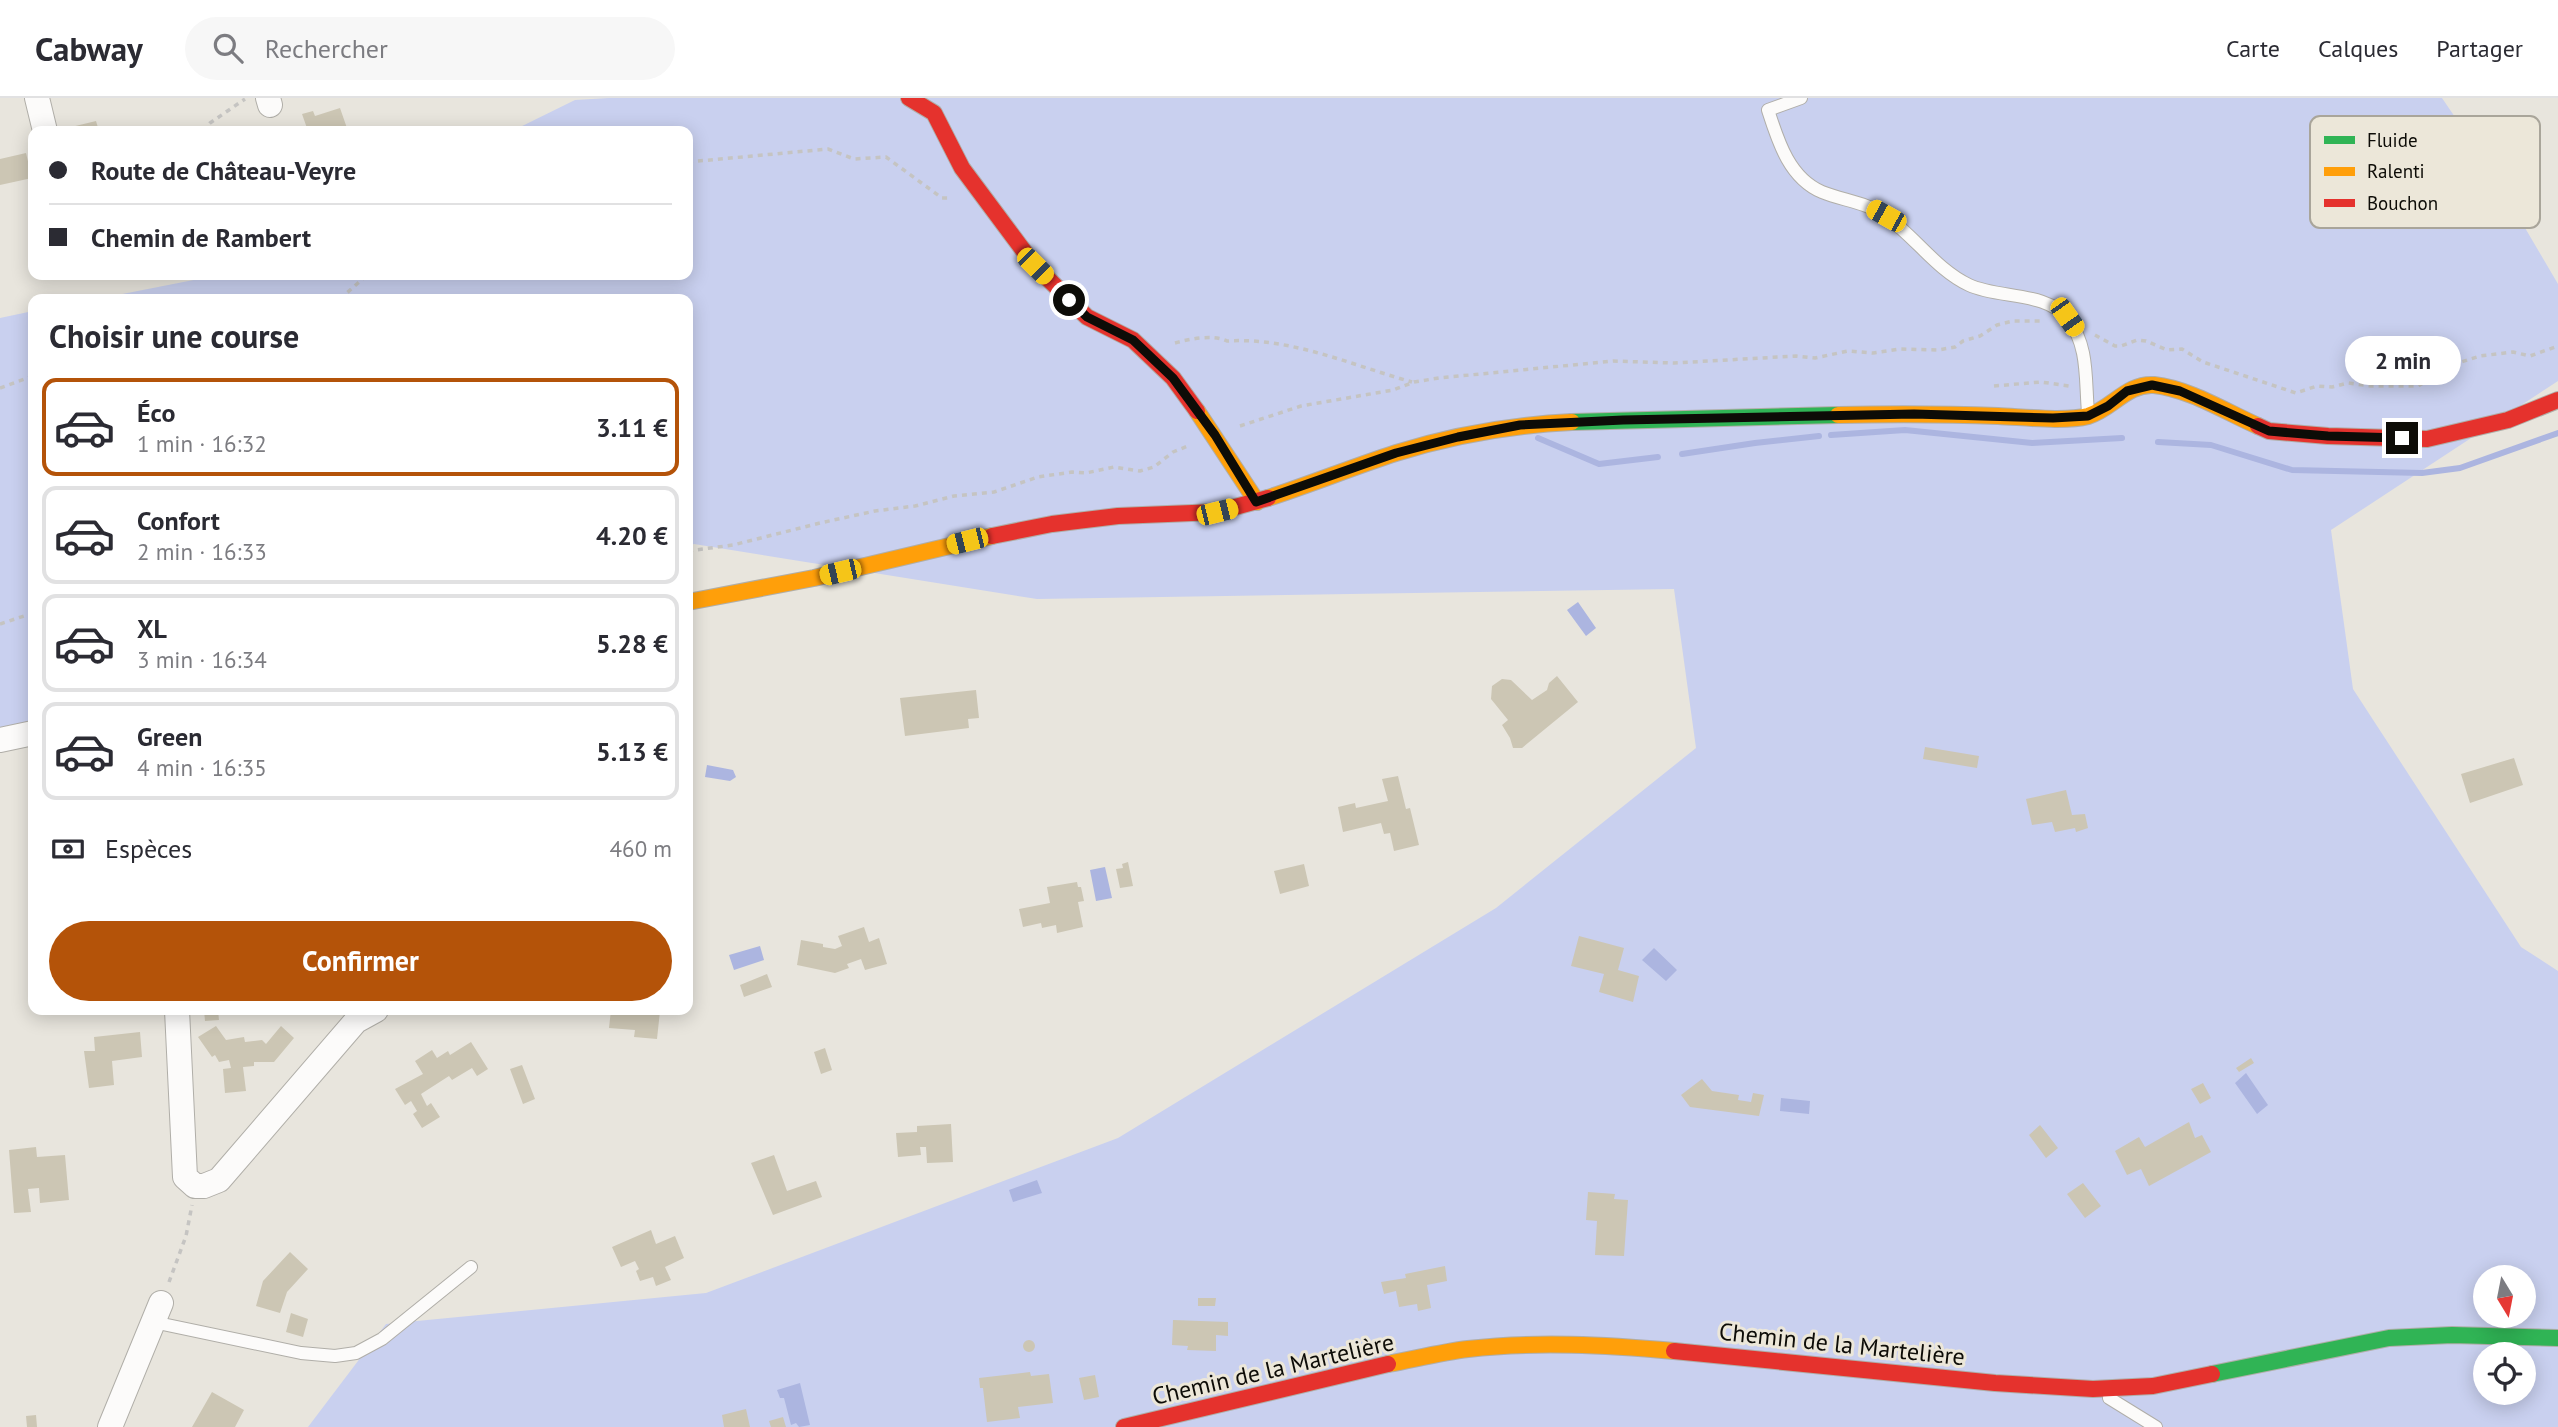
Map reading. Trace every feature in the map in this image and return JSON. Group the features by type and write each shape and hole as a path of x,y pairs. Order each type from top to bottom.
{"street":[{"path":"37,98 45,126"},
{"path":"909,98 934,113 962,168 1035,266 1087,317 1133,340 1173,378 1215,435 1256,502"},
{"path":"693,601 814,578 967,541 1052,524 1118,516 1217,512 1256,502 1396,453 1520,425 1623,420 1914,414 2053,418 2088,416 2108,406 2127,391 2152,385 2180,391 2269,431 2427,439 2508,420 2558,400"},
{"path":"0,740 28,734"},
{"path":"177,1015 183,1094 184,1177 195,1186 204,1186 219,1180 356,1021 367,1015"},
{"path":"110,1427 157,1312"},
{"name":"Chemin de la Martelière","path":"1125,1427 1384,1365 1466,1349 1506,1346 1632,1347 1995,1383 2093,1388 2163,1384 2389,1338 2452,1335 2558,1338"}],"lane":[{"path":"1762,98 1769,110 1779,144 1790,164 1805,181 1821,192 1868,206 1886,216 1953,275 1969,285 2054,307 2067,317 2077,331 2082,345 2088,416"},
{"path":"1769,110 1801,98"},
{"path":"157,1312 301,1353 335,1356 356,1353 382,1339 471,1267"},
{"path":"2093,1388 2157,1427"}],"path":[{"path":"212,126 261,100"},
{"path":"693,162 828,149 853,159 886,157 942,198 984,197"},
{"path":"346,294 361,280"},
{"path":"1147,353 1202,337 1222,338 1227,341 1265,341 1305,349 1414,382"},
{"path":"0,388 28,378"},
{"path":"0,624 28,615"},
{"path":"157,1312 186,1236 195,1186"}],"shaded area":[{"path":"609,98 2442,98 2454,116 2310,116 2310,228 2525,228 2558,284 2558,381 2331,530 2353,689 2521,947 2558,971 2558,1427 308,1427 386,1324 706,1293 1118,1138 1496,908 1696,748 1674,589 1037,599 693,544 693,294 122,294 194,280 693,280 693,126 522,126 575,100"},
{"path":"28,312 28,724 0,729 0,318"},
{"path":"1578,602 1596,628 1586,636 1567,610"},
{"path":"707,765 733,770 736,777 730,781 705,777"},
{"path":"1105,867 1112,898 1096,901 1090,870"},
{"path":"760,946 764,960 734,970 729,955"},
{"path":"1654,948 1677,970 1666,981 1642,960"},
{"path":"2246,1073 2268,1105 2257,1114 2235,1083"},
{"path":"1781,1098 1810,1101 1809,1114 1780,1111"},
{"path":"1037,1180 1042,1193 1013,1202 1009,1190"},
{"path":"800,1383 810,1425 799,1427 796,1423 791,1425 784,1398 780,1398 777,1390"}],"building":[{"path":"340,108 346,126 306,126 302,114 313,111 315,116"},
{"path":"96,121 98,126 75,126"},
{"path":"26,153 28,179 0,185 0,159"},
{"path":"1557,676 1578,702 1522,748 1513,748 1502,725 1508,720 1491,699 1492,686 1502,679 1511,680 1532,700 1547,690 1549,683"},
{"path":"976,690 979,718 968,719 969,728 905,736 900,698"},
{"path":"1925,747 1979,756 1977,768 1923,759"},
{"path":"2514,758 2523,785 2470,803 2461,774"},
{"path":"1398,776 1406,809 1410,808 1419,845 1394,851 1390,833 1384,834 1381,823 1343,832 1338,807 1355,803 1356,808 1388,801 1382,779"},
{"path":"2066,790 2072,815 2085,814 2088,828 2076,832 2075,828 2055,832 2052,822 2032,825 2026,799"},
{"path":"1128,862 1133,886 1120,888 1116,869 1123,868 1122,864"},
{"path":"1304,864 1309,886 1280,894 1274,871"},
{"path":"1077,882 1084,901 1078,902 1083,927 1057,933 1056,925 1042,928 1041,923 1023,927 1019,909 1050,903 1047,887"},
{"path":"864,927 869,942 879,938 887,964 865,970 861,959 847,964 849,968 835,973 797,965 801,940 835,949 842,946 838,936"},
{"path":"1579,936 1624,948 1618,970 1639,976 1633,1002 1599,992 1604,974 1571,966"},
{"path":"767,974 772,987 744,997 740,985"},
{"path":"204,1015 218,1015 219,1020 205,1021"},
{"path":"610,1015 660,1015 657,1039 634,1037 635,1030 609,1028"},
{"path":"216,1026 226,1040 244,1037 245,1042 262,1040 266,1044 281,1026 294,1038 274,1062 254,1062 254,1066 243,1067 246,1091 225,1093 223,1069 231,1068 229,1060 219,1062 215,1055 212,1057 198,1037"},
{"path":"140,1032 142,1057 112,1061 114,1085 89,1088 84,1051 95,1051 94,1037"},
{"path":"471,1042 488,1069 477,1076 472,1068 452,1080 449,1076 421,1094 427,1106 431,1103 440,1117 422,1128 413,1114 417,1111 411,1101 405,1105 395,1089 423,1074 415,1061 432,1050 437,1058 448,1051 450,1055"},
{"path":"825,1048 832,1070 821,1074 814,1052"},
{"path":"2251,1058 2254,1063 2239,1072 2236,1068"},
{"path":"522,1065 535,1099 523,1104 510,1069"},
{"path":"1702,1079 1712,1091 1739,1095 1738,1100 1751,1102 1753,1093 1764,1095 1759,1116 1690,1107 1681,1095"},
{"path":"2203,1083 2211,1098 2200,1104 2191,1089"},
{"path":"2189,1122 2195,1138 2202,1135 2211,1152 2149,1186 2141,1169 2127,1175 2115,1151 2139,1137 2145,1147"},
{"path":"951,1124 953,1162 927,1163 926,1147 920,1147 921,1155 898,1157 896,1133 917,1132 917,1126"},
{"path":"2040,1125 2058,1148 2046,1158 2029,1135"},
{"path":"36,1147 37,1157 65,1155 69,1200 40,1203 39,1188 28,1189 31,1212 14,1213 9,1150"},
{"path":"774,1155 787,1191 816,1181 822,1197 773,1215 751,1163"},
{"path":"2083,1183 2101,1206 2085,1218 2067,1194"},
{"path":"1588,1192 1615,1194 1614,1199 1628,1200 1624,1256 1595,1255 1597,1221 1586,1220"},
{"path":"651,1230 656,1244 675,1236 684,1258 665,1267 671,1280 656,1286 653,1277 640,1281 635,1261 621,1267 612,1247"},
{"path":"290,1252 308,1269 287,1292 280,1313 256,1306 263,1281"},
{"path":"1445,1266 1447,1281 1427,1285 1431,1308 1418,1311 1417,1304 1399,1307 1396,1291 1384,1294 1381,1282 1406,1278 1405,1274"},
{"path":"1198,1298 1216,1298 1215,1306 1198,1306"},
{"path":"291,1313 308,1319 303,1337 286,1332"},
{"path":"1173,1320 1228,1322 1228,1336 1216,1335 1216,1351 1187,1350 1188,1346 1172,1345"},
{"path":"1029,1340 1035,1346 1029,1352 1023,1346"},
{"path":"1030,1372 1031,1376 1049,1374 1053,1403 1018,1407 1020,1418 987,1422 983,1388 980,1388 979,1378"},
{"path":"1095,1375 1099,1397 1084,1400 1079,1378"},
{"path":"212,1392 244,1410 235,1427 192,1427"},
{"path":"746,1409 750,1427 724,1427 722,1415"},
{"path":"36,1415 37,1427 27,1427 26,1416"},
{"path":"783,1417 786,1427 771,1427 769,1421"}],"waterway":[{"path":"1831,435 1905,430 2032,443 2122,438"},
{"path":"2158,442 2211,445 2292,470 2422,473 2460,468 2558,433"},
{"path":"1682,454 1819,436"},
{"path":"1538,438 1599,464 1658,457"}],"traffic: fast":[{"path":"1572,422 1838,415"},
{"path":"2212,1374 2389,1338 2452,1335 2558,1338"}],"traffic: slow":[{"path":"1838,415 2079,418 2097,413 2136,388 2154,385 2194,396 2258,426"},
{"path":"1197,411 1257,502"},
{"path":"1268,498 1396,453 1439,441 1505,428 1572,422"},
{"path":"693,601 814,578 992,536"},
{"path":"1388,1364 1458,1350 1519,1345 1674,1351"}],"traffic: jam":[{"path":"909,98 934,113 962,168 1035,266 1087,317 1133,340 1173,378 1197,411"},
{"path":"2258,426 2269,431 2328,436 2427,439 2508,420 2558,400"},
{"path":"992,536 1052,524 1118,516 1217,512 1268,498"},
{"path":"1674,1351 1995,1383 2093,1389 2153,1386 2212,1374"},
{"path":"1124,1427 1388,1364"}],"route":[{"path":"1069,300 1087,317 1133,340 1173,378 1215,435 1256,502 1396,453 1520,425 1623,420 1914,414 2053,418 2088,416 2108,406 2127,391 2152,385 2180,391 2269,431 2402,438"}]}
